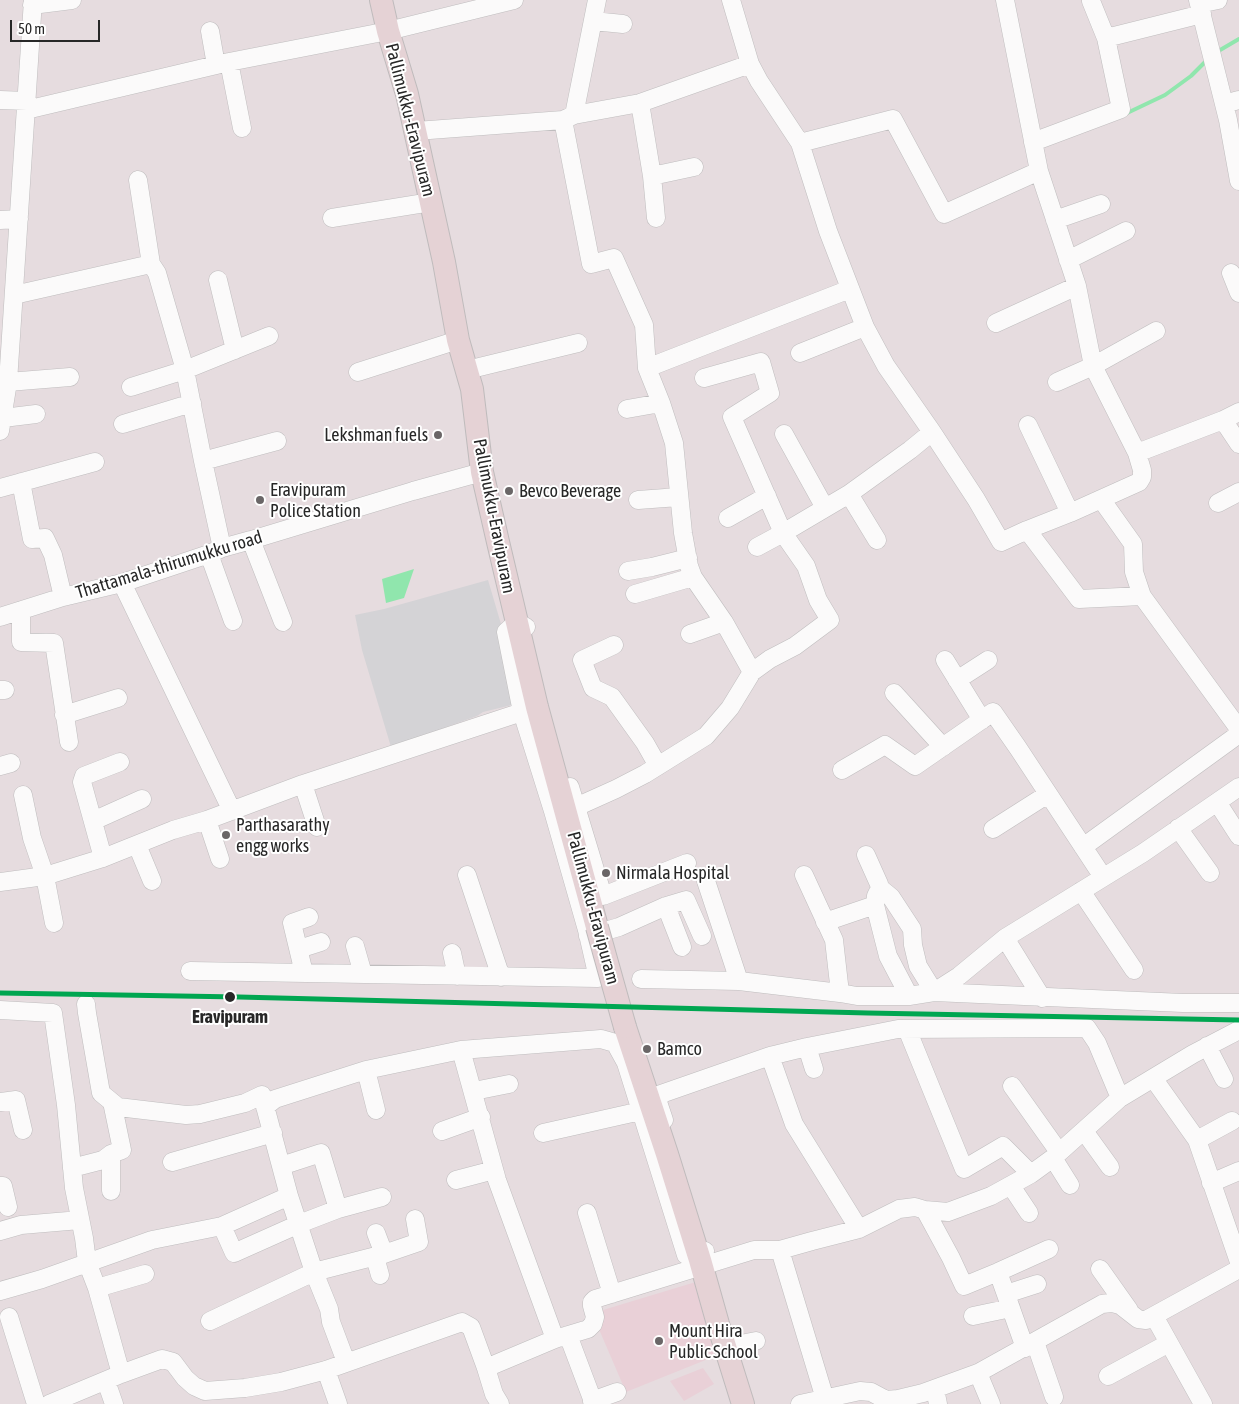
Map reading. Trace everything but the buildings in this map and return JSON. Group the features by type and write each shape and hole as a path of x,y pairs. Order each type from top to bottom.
{"main road":[{"name":"Pallimukku-Eravipuram","path":"381,0 416,131 458,340 472,389 482,472 516,622 538,707 571,809 588,895 625,1027 643,1100"},
{"path":"643,1100 667,1154 743,1404"}],"street":[{"path":"36,414 2,425 8,382 32,3 72,0"},
{"path":"0,100 26,105 388,30 514,0"},
{"path":"597,0 594,21 568,117 591,264 614,258 644,326 647,368 674,443 678,496 689,566 693,577 724,622 752,672"},
{"path":"730,0 750,64 800,143 828,231 865,327 886,366 976,499 1001,542 1139,482 1142,477 1137,453 1093,366 1077,286 1039,171 1005,0"},
{"path":"1106,38 1218,0"},
{"path":"1033,142 1121,109 1106,38 1091,1"},
{"path":"1200,6 1232,102 1228,120 1239,181"},
{"path":"594,21 623,24"},
{"path":"210,31 242,128"},
{"path":"416,131 568,117 640,103 750,64"},
{"path":"640,103 652,176 656,218"},
{"path":"800,143 893,120 944,214 1039,171"},
{"path":"652,176 694,167"},
{"path":"138,180 151,264 157,273 186,370 203,461 216,551 233,621"},
{"path":"332,218 431,202"},
{"path":"1055,220 1101,204"},
{"path":"0,220 19,219"},
{"path":"1068,260 1126,231"},
{"path":"14,295 151,264"},
{"path":"1231,273 1239,294"},
{"path":"218,280 235,350"},
{"path":"996,323 1077,286"},
{"path":"647,368 850,289"},
{"path":"800,353 865,327"},
{"path":"1057,382 1093,366 1156,331"},
{"path":"132,387 186,370 269,336"},
{"path":"358,372 458,340"},
{"path":"467,370 578,343"},
{"path":"687,863 603,896 571,809 616,789 706,736 730,708 752,672 770,659 795,646 830,620 818,600 806,566 783,533 732,416 770,393 761,362 704,378"},
{"path":"8,382 70,377"},
{"path":"123,424 192,403"},
{"path":"627,408 661,403"},
{"path":"1137,453 1231,416 1239,444"},
{"path":"1028,425 1070,513"},
{"path":"757,547 849,494 932,432"},
{"path":"784,434 825,508"},
{"path":"203,461 277,441"},
{"path":"0,488 95,462"},
{"name":"Thattamala-thirumukku road","path":"0,617 63,597 122,583 251,540 482,472"},
{"path":"22,482 32,539 44,538 53,555 63,597"},
{"path":"1218,503 1239,492"},
{"path":"849,494 877,540"},
{"path":"638,500 678,496"},
{"path":"728,518 767,496"},
{"path":"1101,499 1133,544 1134,572 1142,596 1239,729"},
{"path":"1027,530 1079,599 1142,596"},
{"path":"251,540 283,622"},
{"path":"628,572 652,568 688,558"},
{"path":"635,594 693,577"},
{"path":"122,583 232,810"},
{"path":"21,610 21,642 54,642 69,742"},
{"path":"190,971 598,978 553,811 522,712 506,632 516,622"},
{"path":"690,634 724,622"},
{"path":"614,645 582,660 593,688 612,697 645,743 658,766"},
{"path":"945,660 982,720"},
{"path":"957,680 988,660"},
{"path":"894,693 943,747"},
{"path":"64,715 118,698"},
{"path":"0,882 45,876 103,858 173,830 208,820 303,784 522,712"},
{"path":"842,770 885,745 915,766 993,712 1103,878"},
{"path":"1083,847 1239,734"},
{"path":"103,858 82,782 84,776 120,762"},
{"path":"303,784 317,828"},
{"path":"934,992 959,976 1005,938 1103,878 1239,787"},
{"path":"993,829 1048,794"},
{"path":"23,795 32,838 45,876 54,922"},
{"path":"93,821 142,799"},
{"path":"1216,802 1239,836"},
{"path":"208,820 220,858"},
{"path":"1178,828 1210,873"},
{"path":"136,845 152,881"},
{"path":"866,855 880,888 891,897 912,929 912,945 918,966 934,992"},
{"path":"467,875 501,977"},
{"path":"804,875 834,940 840,993"},
{"path":"706,881 740,981"},
{"path":"880,888 876,896 875,905 888,956 909,996"},
{"path":"1081,891 1134,970"},
{"path":"588,936 619,927 666,906 686,900 702,936"},
{"path":"826,922 875,905"},
{"path":"666,906 682,947"},
{"path":"304,973 292,923 309,917"},
{"path":"1005,938 1042,998"},
{"path":"299,949 321,942"},
{"path":"355,946 363,974"},
{"path":"452,953 456,976"},
{"path":"641,980 740,981 857,996 909,996 934,992 1042,998 1239,1003"},
{"path":"86,1004 101,1092 118,1108 186,1115 200,1114 245,1103 262,1095 289,1196 346,1362"},
{"path":"0,1010 53,1013 66,1105 74,1188 87,1262 97,1288 114,1378 114,1404"},
{"path":"699,1259 706,1248 658,1102 661,1094 770,1056 879,1033 906,1029 1087,1028 1096,1043 1120,1098"},
{"path":"906,1029 964,1168 1003,1146 1030,1174"},
{"path":"486,1368 562,1337 588,1329 593,1324 595,1317 592,1302 595,1299 699,1259 754,1250 780,1250 859,1229 899,1209 915,1208 948,1212 991,1196 1012,1186 1056,1155 1120,1098 1207,1046 1239,1030"},
{"path":"265,1107 275,1100 366,1070 461,1050 601,1039 615,1043 643,1100 543,1133"},
{"path":"1207,1046 1224,1079"},
{"path":"807,1047 814,1069"},
{"path":"461,1050 474,1091 494,1170 562,1337 593,1402 617,1392"},
{"path":"770,1056 794,1124 859,1229"},
{"path":"366,1070 376,1110"},
{"path":"1153,1078 1196,1140 1211,1183 1234,1233 1239,1262"},
{"path":"474,1091 509,1084"},
{"path":"1012,1086 1056,1155 1070,1185"},
{"path":"0,1102 16,1100 23,1130"},
{"path":"72,1168 103,1160 111,1154 122,1150 112,1102"},
{"path":"442,1131 481,1117"},
{"path":"1196,1140 1232,1121"},
{"path":"1084,1130 1110,1167"},
{"path":"172,1162 273,1133"},
{"path":"281,1166 321,1153 338,1209"},
{"path":"111,1154 111,1192"},
{"path":"456,1180 494,1170"},
{"path":"1211,1183 1239,1171"},
{"path":"0,1186 3,1186 8,1207"},
{"path":"1012,1186 1030,1213"},
{"path":"0,1291 42,1279 152,1240 222,1226 289,1196"},
{"path":"222,1226 234,1253 338,1209 382,1197"},
{"path":"925,1210 964,1286 1049,1249"},
{"path":"587,1213 612,1294"},
{"path":"210,1321 314,1272 380,1256 419,1242 415,1219"},
{"path":"0,1231 21,1225 80,1220"},
{"path":"376,1233 380,1256 380,1275"},
{"path":"780,1250 825,1398"},
{"path":"1100,1269 1129,1311"},
{"path":"800,1404 860,1390 871,1392 886,1400 936,1397 1102,1304 1112,1303 1120,1305 1138,1319 1146,1320 1239,1269"},
{"path":"998,1272 1008,1301 1054,1397"},
{"path":"97,1288 145,1274"},
{"path":"973,1316 1008,1301 1037,1284"},
{"path":"1154,1316 1203,1404"},
{"path":"9,1317 36,1404"},
{"path":"49,1404 162,1359 173,1362 185,1378 194,1386 205,1391 245,1388 281,1382 326,1370 462,1322 471,1327 494,1394 500,1404"},
{"path":"725,1348 756,1341"},
{"path":"1108,1376 1169,1343"},
{"path":"326,1370 338,1404"},
{"path":"978,1373 991,1404"}],"shaded area":[{"path":"414,569 404,598 386,603 382,579"},
{"path":"488,580 524,702 483,712 477,716 391,747 362,650 355,615 384,609"},
{"name":"Mount Hira Public School","path":"699,1281 718,1355 626,1392 598,1327 603,1310"},
{"path":"703,1368 714,1384 684,1401 670,1381"}],"waterway":[{"path":"1215,53 1239,39"},
{"path":"1125,114 1165,95 1191,76 1208,59"}],"transit line":[{"path":"0,993 1239,1020"}],"place":[{"name":"Lekshman fuels","path":"438,435"},
{"name":"Bevco Beverage","path":"509,491"},
{"name":"Eravipuram Police Station","path":"260,500"},
{"name":"Parthasarathy engg works","path":"226,835"},
{"name":"Nirmala Hospital","path":"606,873"},
{"name":"Eravipuram","path":"230,997"},
{"name":"Bamco","path":"647,1049"},
{"name":"Mount Hira Public School","path":"659,1341"}]}
